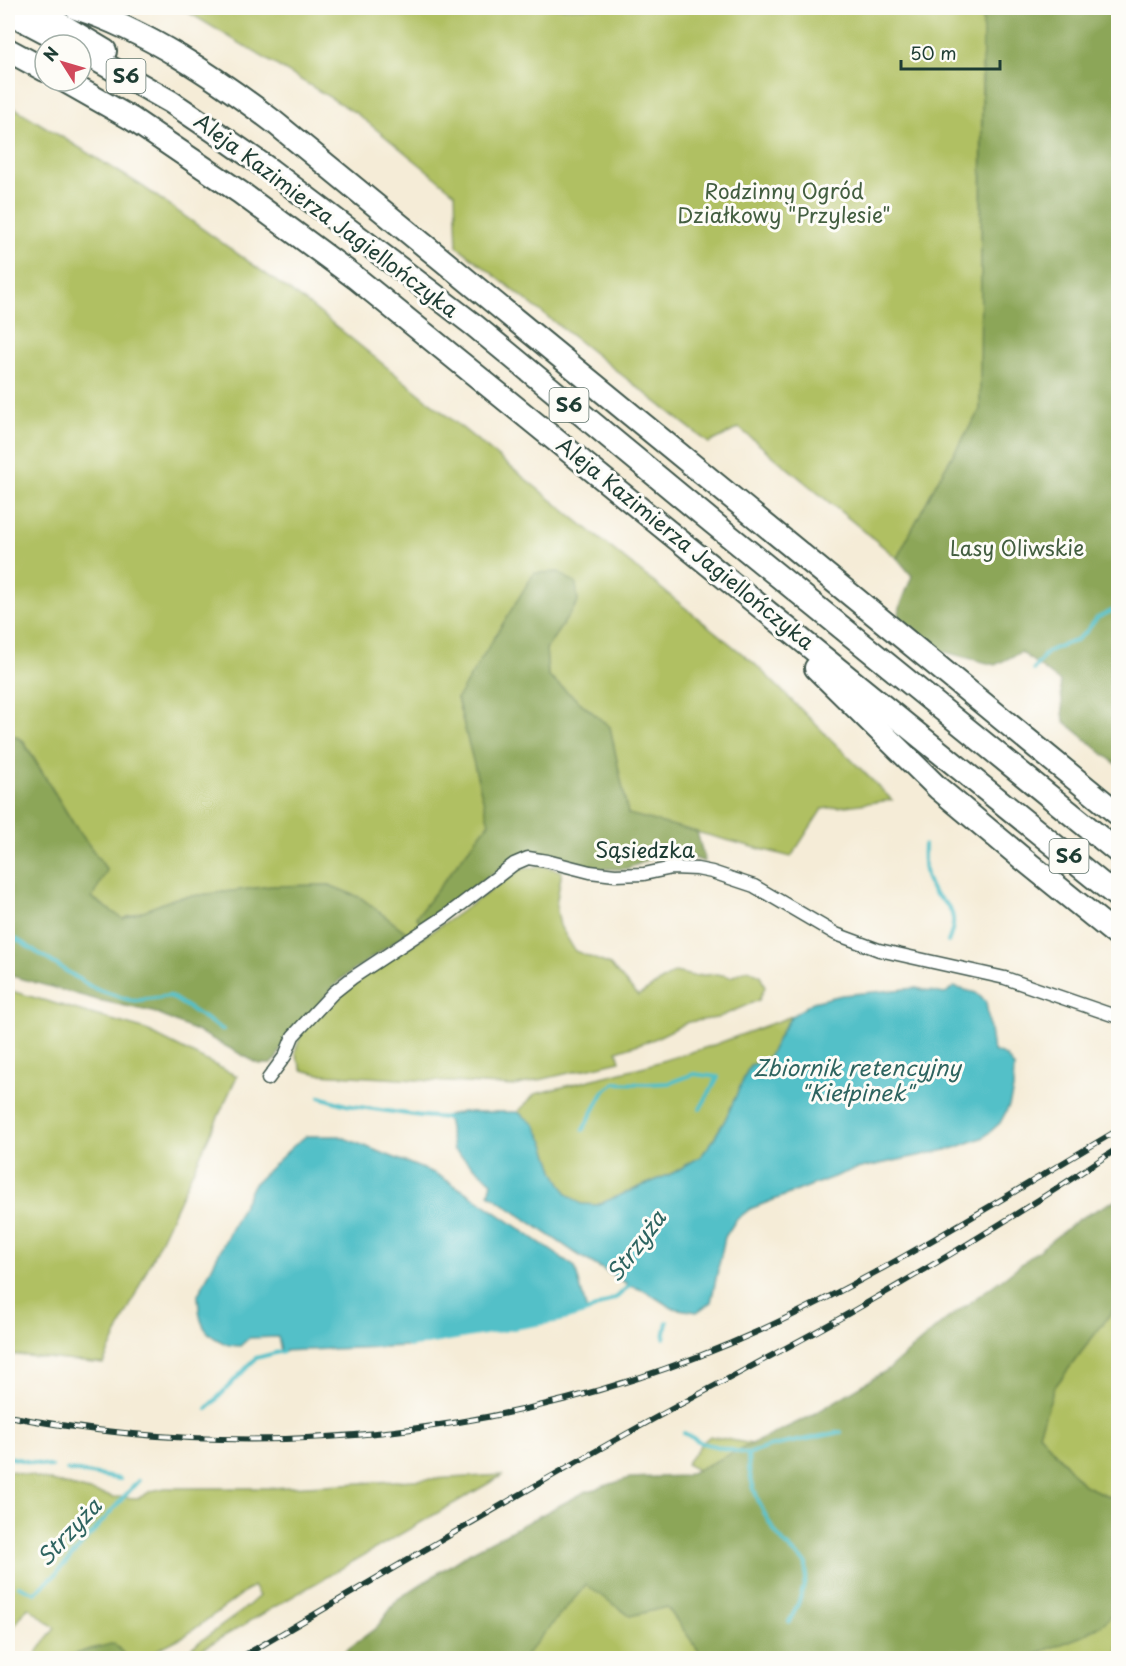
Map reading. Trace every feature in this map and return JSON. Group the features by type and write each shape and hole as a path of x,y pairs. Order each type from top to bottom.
{"highway":[{"path":"33,8 160,84 171,102"},
{"path":"76,8 94,14 173,53 209,75 266,116 1119,814"},
{"path":"8,12 47,33"},
{"path":"8,50 33,64"},
{"name":"Aleja Kazimierza Jagiellończyka","path":"93,58 171,102 279,177 475,326 712,522 1119,852"},
{"name":"Aleja Kazimierza Jagiellończyka","path":"86,93 132,119 241,193 356,278 1119,897"},
{"path":"718,572 938,788 1119,936"}],"street":[{"name":"Sąsiedzka","path":"268,1079 285,1056 293,1036 333,993 446,916 514,864 528,858 590,872 615,875 672,868 712,872 754,886 836,934 879,950 1005,978 1119,1017"}],"green space":[{"name":"Rodzinny Ogród Działkowy \"Przylesie\"","path":"181,8 983,8 983,17 1118,8 1118,24 982,58 980,410 939,478 897,558 739,428 709,443 457,246 455,193 356,113"},
{"name":"Lasy Oliwskie","path":"983,8 1118,8 1118,766 1064,721 1060,682 1021,652 995,665 945,652 934,653 898,624 900,607 912,576 897,558 939,478 980,410"},
{"path":"8,104 142,186 311,306 755,664 892,800 822,809 791,857 628,814 610,727 548,676 546,649 578,602 457,698 489,823 417,916 421,923 407,933 361,898 329,885 272,886 176,898 123,919 92,897 107,870 73,823 23,740 8,733"},
{"path":"559,572 576,584 578,602 546,649 548,676 610,727 628,814 697,832 705,862 683,854 664,852 625,869 596,869 544,854 516,858 421,923 416,917 489,823 457,698 534,573"},
{"path":"8,733 22,740 73,823 107,870 92,898 123,919 176,898 272,886 329,885 361,898 407,933 340,980 284,1043 271,1064 259,1064 205,1035 153,1012 94,999 8,975"},
{"path":"543,866 562,871 556,905 560,926 575,951 610,965 638,996 675,972 693,976 718,974 731,977 748,969 760,975 765,987 759,1000 717,1018 688,1022 654,1039 617,1051 620,1061 514,1086 319,1074 302,1070 295,1052 302,1031 339,998 348,986 449,920 521,869"},
{"path":"8,990 143,1029 237,1076 103,1364 8,1354"},
{"path":"792,1016 766,1062 750,1065 725,1120 700,1157 673,1173 597,1205 581,1204 567,1194 555,1173 545,1144 518,1112 535,1094 645,1066 711,1046"},
{"path":"1118,1199 1118,1305 1054,1388 1039,1433 1082,1484 1118,1501 1118,1609 1103,1624 1080,1637 1024,1658 704,1658 667,1607 630,1616 586,1585 523,1658 336,1658 377,1627 398,1599 469,1553 585,1492 630,1478 684,1476 811,1416 889,1369 943,1322 1079,1219"},
{"path":"1118,1305 1118,1501 1082,1484 1039,1433 1054,1388"},
{"path":"710,1436 768,1447 705,1474 686,1464"},
{"path":"8,1470 113,1497 139,1498 151,1491 165,1488 271,1488 503,1475 195,1653 191,1648 259,1596 253,1586 186,1635 141,1658 127,1658 121,1651 105,1646 51,1659 33,1658 55,1628 28,1607 8,1635"},
{"path":"586,1584 630,1616 667,1607 704,1658 523,1658"},
{"path":"1118,1609 1118,1658 1024,1658 1085,1633"},
{"path":"114,1643 127,1658 60,1658"}],"water":[{"name":"Zbiornik retencyjny \"Kiełpinek\"","path":"954,987 976,993 986,1002 993,1051 1006,1056 1014,1067 1013,1090 1009,1106 1000,1123 984,1137 955,1148 852,1170 750,1209 736,1220 725,1237 711,1302 697,1312 672,1308 577,1254 489,1194 492,1182 453,1149 448,1115 463,1112 518,1112 535,1125 545,1144 555,1173 567,1194 581,1204 597,1205 673,1173 700,1157 725,1120 750,1065 766,1061 792,1016 813,1002 842,995 916,988 944,994"},
{"path":"306,1136 339,1136 436,1174 472,1196 575,1267 587,1312 560,1320 408,1346 281,1351 278,1337 249,1338 240,1346 229,1345 218,1340 207,1331 201,1321 198,1295 253,1185"}],"waterway":[{"name":"Strzyża","path":"1033,670 1047,652 1075,641 1097,618 1118,608"},
{"name":"Strzyża","path":"924,845 924,863 928,881 933,892 947,905 952,914 953,928 948,942"},
{"path":"8,934 93,988 132,1001 170,996 223,1030"},
{"path":"583,1130 604,1091 615,1083 669,1083 694,1074 718,1077 700,1109"},
{"path":"320,1097 346,1105 447,1118"},
{"name":"Strzyża","path":"408,1346 560,1320 587,1312 617,1297 633,1282"},
{"path":"664,1338 667,1322"},
{"name":"Strzyża","path":"207,1409 256,1358 283,1351"},
{"path":"684,1433 702,1443 748,1454 768,1447 841,1432"},
{"path":"748,1454 754,1490 765,1514 785,1544 806,1564 802,1594 789,1622"},
{"path":"8,1457 52,1467"},
{"path":"67,1470 120,1479"},
{"name":"Strzyża","path":"19,1586 35,1593 54,1576 139,1480"}],"railway":[{"path":"8,1416 103,1431 199,1438 295,1439 391,1432 486,1417 580,1395 672,1366 761,1330 807,1308 898,1260 1118,1130"},
{"path":"240,1658 656,1417 887,1292 1020,1212 1118,1148"}]}
